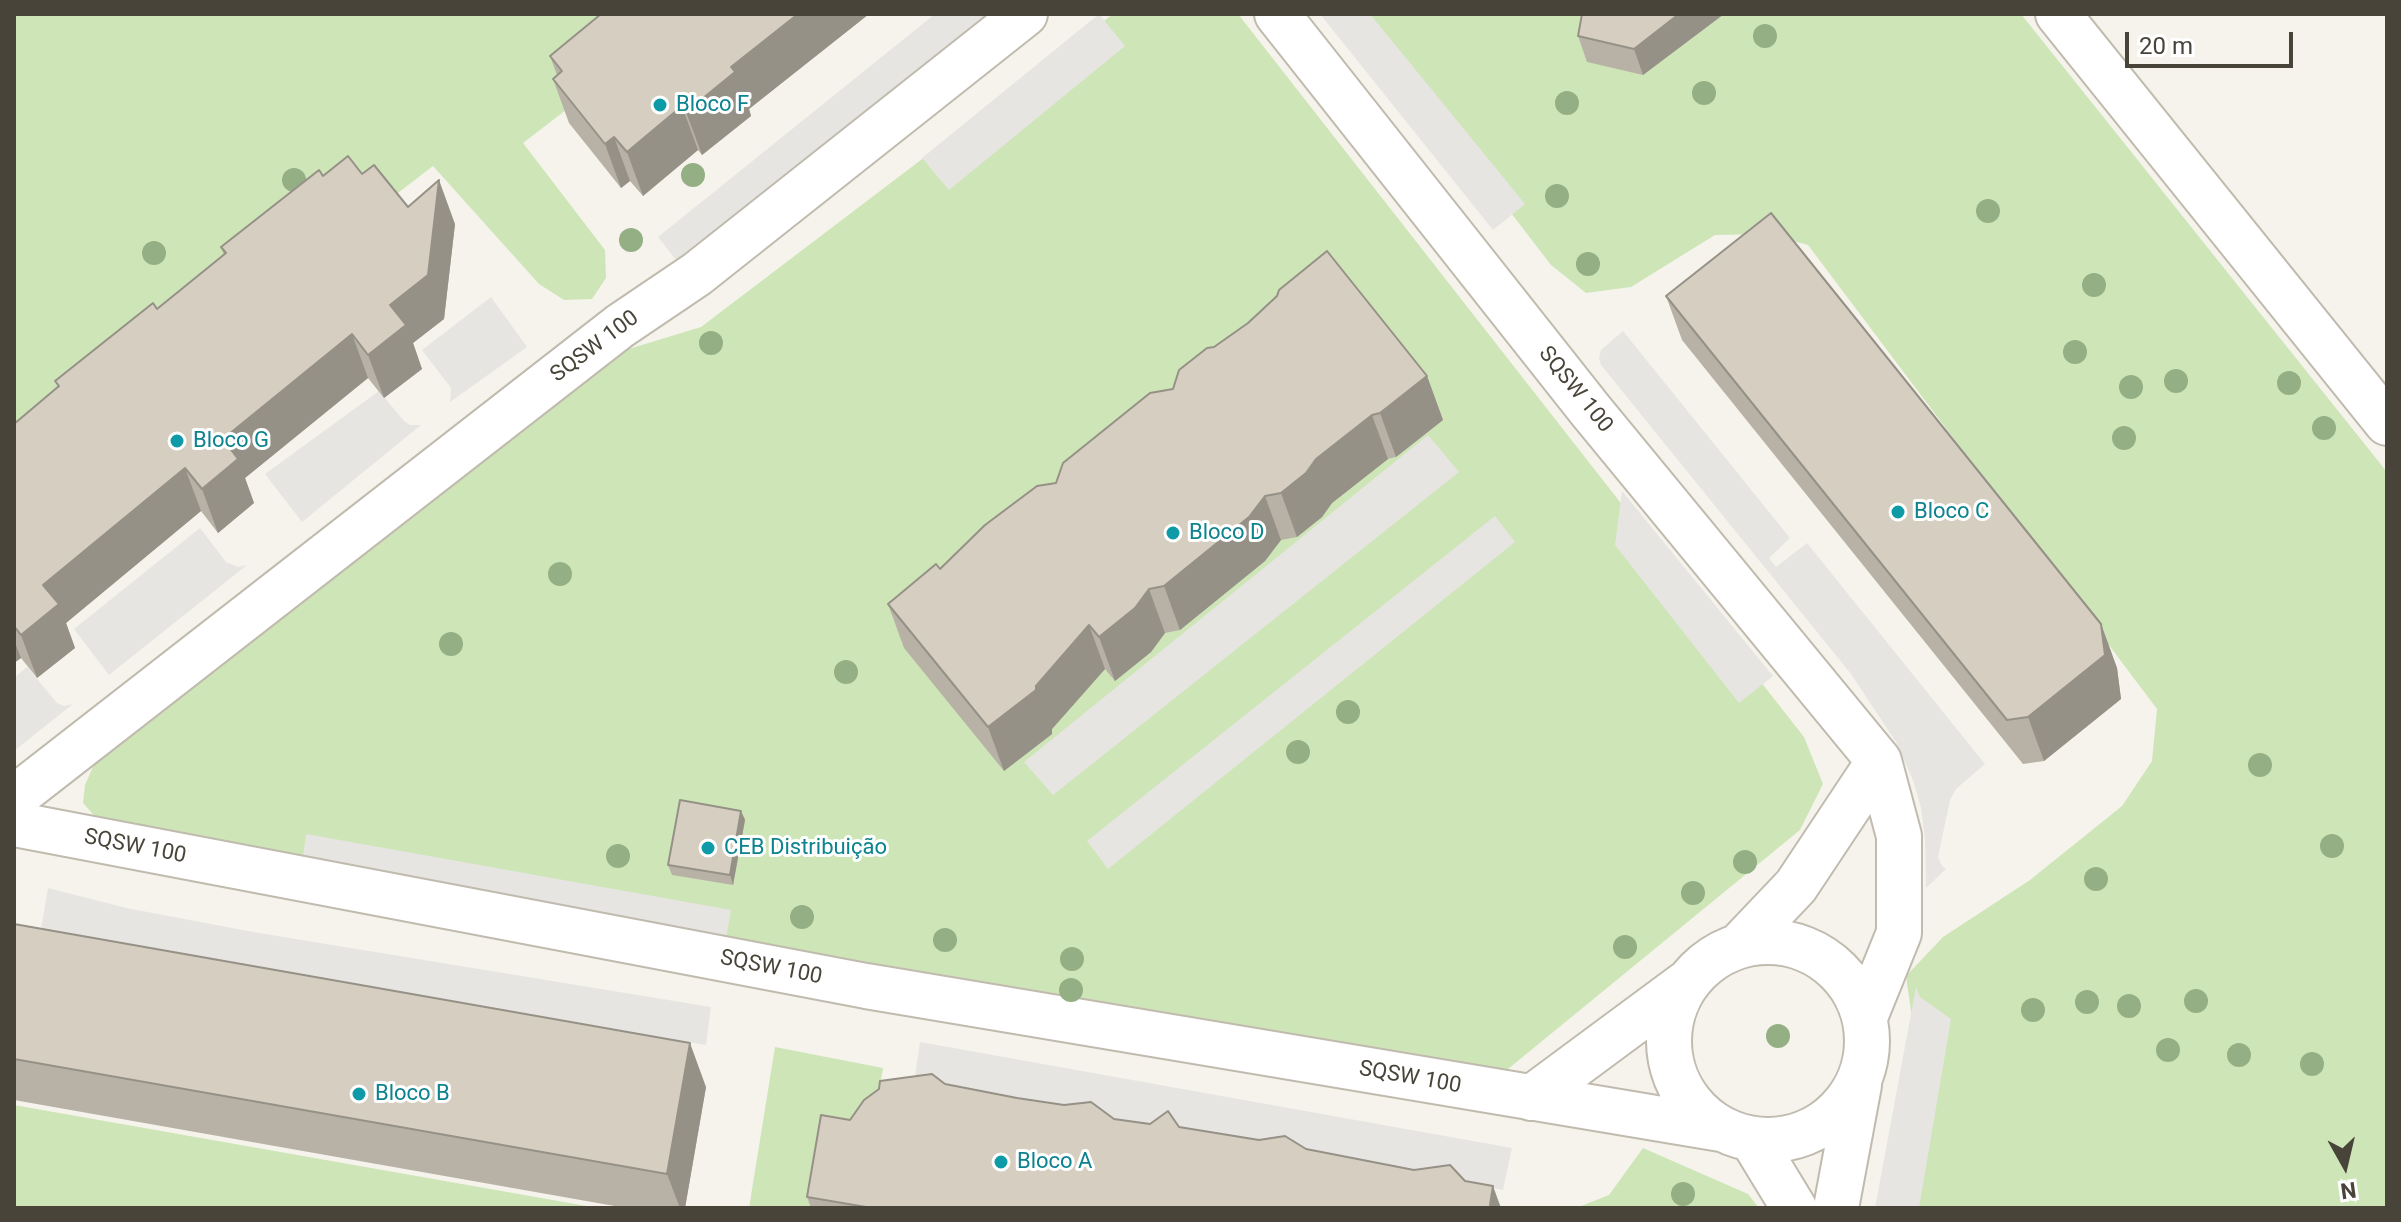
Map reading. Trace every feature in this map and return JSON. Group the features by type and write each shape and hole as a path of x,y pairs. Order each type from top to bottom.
{"street":[{"name":"SQSW 100","path":"14,798 620,326 697,274 1025,14"},
{"name":"SQSW 100","path":"1277,14 1591,411 1879,761 1899,836 1899,933 1865,1017"},
{"path":"2058,14 2387,423"},
{"path":"1739,946 1796,886 1879,761"},
{"name":"SQSW 100","path":"14,824 866,986 1737,1134"},
{"path":"1531,1098 1685,984 1708,960 1739,946 1772,941 1804,948 1832,964 1852,988 1865,1017 1867,1049 1836,1208"},
{"path":"1685,984 1671,1015 1668,1048 1676,1081 1694,1109 1737,1134 1794,1208"},
{"path":"1737,1134 1786,1138 1818,1127 1843,1107 1860,1080"}],"green space":[{"path":"14,14 691,14 523,143 605,250 606,278 592,299 564,300 539,284 433,166 14,488"},
{"path":"1113,14 1238,14 1804,737 1823,784 1800,830 1508,1069 1477,1076 1442,1071 99,821 83,803 85,785 96,760 622,351 701,327"},
{"path":"1358,14 2021,14 2387,472 2387,1208 1911,1208 1914,1033 1906,976 1943,937 2030,880 2122,806 2152,761 2157,709 1808,245 1767,234 1715,235 1631,287 1586,293 1551,265"},
{"path":"775,1047 883,1068 859,1208 749,1208"},
{"path":"14,1105 598,1208 14,1208"},
{"path":"1643,1148 1748,1194 1759,1208 1576,1208 1609,1195"}],"shaded area":[{"path":"935,14 1000,14 677,261 658,237"},
{"path":"1099,14 1125,46 949,190 922,158"},
{"path":"1320,14 1370,14 1525,204 1493,230"},
{"path":"491,297 527,347 450,402 451,388 422,350"},
{"path":"1623,331 1790,538 1769,558 1776,567 1807,543 1985,764 1956,789 1950,800 1938,857 1946,869 1926,888 1921,808 1913,780 1896,742 1851,674 1601,365 1601,350"},
{"path":"379,391 404,421 410,425 421,425 302,522 265,474"},
{"path":"1428,435 1459,472 1053,795 1024,762"},
{"path":"1622,491 1773,676 1739,703 1615,545"},
{"path":"1495,516 1515,542 1108,869 1087,841"},
{"path":"200,528 226,562 238,567 247,565 109,675 74,629"},
{"path":"27,667 57,703 64,706 73,704 14,751 14,678"},
{"path":"306,834 731,910 725,945 301,872"},
{"path":"48,888 126,908 259,933 711,1007 706,1045 41,929"},
{"path":"1916,987 1920,997 1951,1019 1919,1208 1875,1208"},
{"path":"920,1042 1512,1148 1503,1190 914,1083"}],"building":[{"path":"601,14 798,14 731,67 735,72 686,112 682,106 627,152 614,137 605,144 553,79 562,71 550,56"},
{"path":"1582,14 1679,14 1634,49 1578,36"},
{"name":"Bloco G","path":"348,156 362,174 374,165 408,207 439,180 428,275 390,305 406,325 368,355 352,334 223,439 238,459 202,489 185,468 43,585 59,604 21,635 14,626 14,424 59,386 55,381 153,303 157,309 226,253 221,247 319,170 323,176"},
{"name":"Bloco C","path":"1771,213 2101,624 2105,655 2028,717 2007,720 1666,296"},
{"name":"Bloco D","path":"1327,251 1427,376 1316,459 1306,473 1281,493 1265,496 1249,517 1164,586 1149,589 1135,608 1099,637 1089,625 1036,686 1036,690 988,727 888,604 936,564 940,569 985,525 1037,486 1056,483 1063,463 1150,393 1173,389 1179,370 1207,348 1214,347 1248,323 1277,296 1279,290"},
{"name":"CEB Distribuição","path":"680,800 741,811 730,875 668,865"},
{"name":"Bloco B","path":"14,924 690,1043 667,1174 14,1059"},
{"path":"932,1074 945,1084 1017,1098 1064,1105 1091,1102 1114,1119 1150,1124 1168,1111 1179,1127 1259,1140 1285,1136 1306,1149 1414,1170 1450,1165 1465,1181 1493,1186 1490,1205 1494,1208 872,1208 807,1197 821,1115 850,1120 864,1100 879,1089 880,1081"}],"place":[{"name":"Bloco F","path":"660,105"},
{"name":"Bloco G","path":"177,441"},
{"name":"Bloco C","path":"1898,512"},
{"name":"Bloco D","path":"1173,533"},
{"name":"CEB Distribuição","path":"708,848"},
{"name":"Bloco B","path":"359,1094"},
{"name":"Bloco A","path":"1001,1162"}]}
